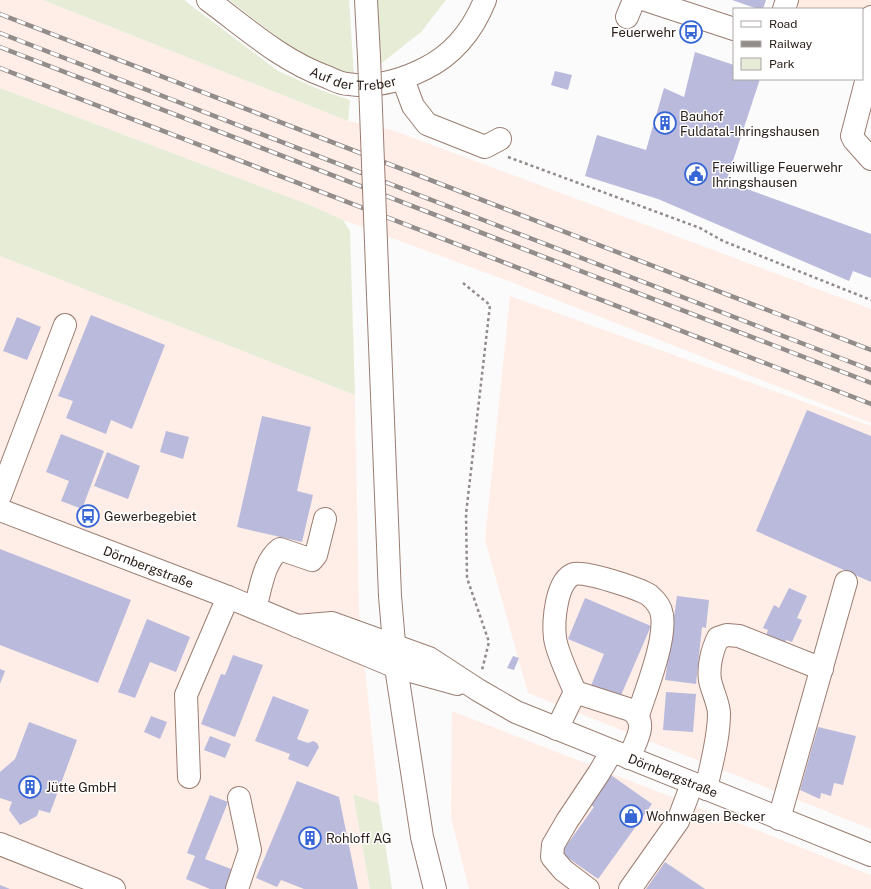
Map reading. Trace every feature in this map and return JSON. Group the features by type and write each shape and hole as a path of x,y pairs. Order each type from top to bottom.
{"street":[{"name":"Auf der Treber","path":"208,0 284,57 317,74 346,84 369,85 403,79 436,63 464,38 485,0"},
{"path":"366,0 395,657 422,837 435,889"},
{"path":"646,0 733,29"},
{"path":"871,17 866,73 852,136 871,159"},
{"path":"403,79 413,106 427,124 493,143"},
{"path":"0,496 65,325"},
{"name":"Dörnbergstraße","path":"0,510 228,597 297,626 395,657 478,690 516,712 778,819 871,855"},
{"path":"255,608 264,574 272,556 280,550 312,560 316,555 325,519"},
{"path":"557,729 575,692 555,639 553,620 557,599 565,580 573,574 588,573 648,594 657,602 662,614 660,638 638,715 641,724 620,755 600,773 567,821 553,845 552,857 563,870 588,889"},
{"path":"778,819 846,582"},
{"path":"189,777 186,695 228,597"},
{"path":"630,889 678,821 699,787 716,742 718,720 716,698 710,680 712,649 718,638 727,635 739,636 822,669"},
{"path":"575,692 631,710 638,715"},
{"path":"237,889 250,850 239,798"},
{"path":"0,844 114,889"}],"path":[{"path":"493,143 700,228 723,241 871,300"},
{"path":"463,283 490,305 466,514 468,578 489,642 478,690"}],"shaded area":[{"path":"0,0 43,0 348,121 392,130 871,309 871,423 511,282 343,220 312,206 0,88"},
{"path":"792,0 871,0 871,64 863,61 863,8 789,8"},
{"path":"0,256 355,395 359,610 379,804 353,795 370,889 0,889"},
{"path":"510,296 871,426 871,829 528,693 485,540"},
{"path":"452,711 871,875 871,889 469,889 451,818"}],"green space":[{"path":"43,0 184,0 278,71 323,91 350,100 348,121"},
{"path":"229,0 349,0 354,76 307,60"},
{"path":"376,0 446,0 421,32 379,65"},
{"path":"0,88 312,206 343,220 350,231 355,395 0,256"},
{"path":"353,794 379,804 392,889 370,889"}],"building":[{"path":"732,0 766,0 763,8 755,8"},
{"name":"Freiwillige Feuerwehr Ihringshausen","path":"695,52 733,65 733,80 760,80 725,185 747,189 871,234 871,278 853,271 849,281 658,199 585,176 597,135 646,150 664,88 684,97"},
{"path":"555,71 572,75 568,90 551,85"},
{"path":"91,315 165,345 132,429 111,420 106,434 66,418 73,401 58,396"},
{"path":"17,317 41,327 27,360 3,351"},
{"path":"807,410 871,436 871,582 756,531"},
{"path":"262,416 311,427 297,491 313,495 302,542 237,527"},
{"path":"166,431 189,437 183,459 160,452"},
{"path":"61,434 104,451 82,509 61,501 69,481 46,472"},
{"path":"107,452 140,466 128,499 94,486"},
{"path":"0,549 131,600 98,683 0,645"},
{"path":"789,588 807,596 797,618 802,620 792,642 786,640 783,651 763,643 768,630 763,628 774,605 779,608"},
{"path":"677,596 709,600 706,628 702,627 696,684 665,680"},
{"path":"585,598 651,626 619,700 590,688 604,654 568,639"},
{"path":"147,619 190,637 176,672 150,662 135,698 118,692"},
{"path":"233,655 263,665 235,737 201,724 221,674 225,675"},
{"path":"513,656 519,658 514,670 507,668"},
{"path":"0,669 5,671 0,684"},
{"path":"666,692 696,694 693,732 663,730"},
{"path":"273,696 309,710 297,739 308,743 313,741 317,743 319,747 308,767 288,759 290,754 255,741"},
{"path":"151,716 167,722 160,739 144,732"},
{"path":"29,722 77,740 50,813 39,810 37,816 20,825 9,810 12,802 0,798 0,772 15,759"},
{"path":"818,727 856,736 843,785 834,783 831,796 821,793 820,799 800,790"},
{"path":"210,736 231,744 225,758 204,750"},
{"path":"608,773 652,804 598,879 561,853 594,807 587,802"},
{"name":"Rohloff AG","path":"297,781 339,797 358,889 304,889 281,880 277,887 256,878"},
{"path":"210,795 228,802 205,859 239,872 232,889 210,889 186,879 195,856 187,853"},
{"path":"665,862 705,889 646,889"},
{"path":"0,885 10,889 0,889"}],"railway":[{"path":"0,14 871,350"},
{"path":"0,33 871,370"},
{"path":"0,47 871,383"},
{"path":"0,68 871,404"}],"place":[{"name":"Feuerwehr","path":"691,32"},
{"name":"Bauhof Fuldatal-Ihringshausen","path":"665,123"},
{"name":"Freiwillige Feuerwehr Ihringshausen","path":"696,174"},
{"name":"Gewerbegebiet","path":"88,516"},
{"name":"Jütte GmbH","path":"30,787"},
{"name":"Wohnwagen Becker","path":"631,816"},
{"name":"Rohloff AG","path":"310,838"}]}
